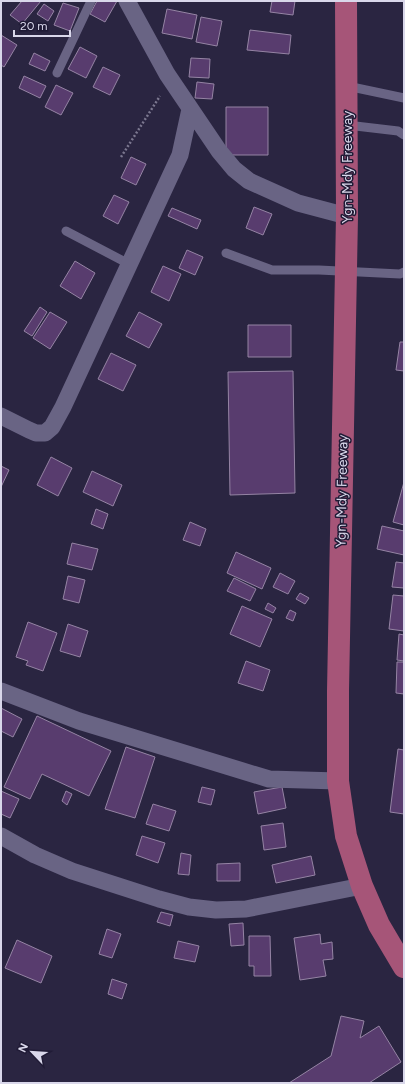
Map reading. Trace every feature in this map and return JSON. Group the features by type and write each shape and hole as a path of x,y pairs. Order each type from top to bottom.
{"main road":[{"name":"Ygn-Mdy Freeway","path":"346,1 347,216 338,691 338,781 346,836 362,886 378,925 404,967"}],"street":[{"path":"127,1 167,74 219,151 234,169 249,181 298,203 347,216"},
{"path":"1,416 36,433 49,431 63,406 180,155 190,109"},
{"path":"1,691 79,721 268,779 338,781"},
{"path":"1,836 34,855 72,871 189,907 216,910 246,909 362,886"}],"lane":[{"path":"57,73 91,1"},
{"path":"346,86 404,98"},
{"path":"347,125 398,131 404,135"},
{"path":"66,232 129,264"},
{"path":"226,253 272,270 346,271 400,274 404,272"}],"path":[{"path":"121,157 161,94 167,74"}],"building":[{"path":"22,1 41,1 22,24 10,15"},
{"path":"97,1 117,1 105,22 90,14"},
{"path":"272,1 295,1 293,15 270,12"},
{"path":"63,3 79,8 70,31 54,25"},
{"path":"44,4 54,11 48,21 37,14"},
{"path":"167,9 197,15 192,39 162,33"},
{"path":"201,17 222,21 217,46 196,42"},
{"path":"250,30 291,35 289,54 247,50"},
{"path":"1,35 17,45 4,67 1,65"},
{"path":"80,47 97,56 86,78 68,69"},
{"path":"34,53 50,61 45,71 29,64"},
{"path":"191,58 210,59 209,78 189,77"},
{"path":"103,67 120,75 110,95 93,87"},
{"path":"24,76 46,86 40,98 19,88"},
{"path":"197,82 214,84 212,99 195,98"},
{"path":"56,85 73,93 61,115 45,107"},
{"path":"226,107 268,107 268,155 226,155"},
{"path":"131,157 146,164 136,185 121,178"},
{"path":"114,195 129,202 118,224 103,216"},
{"path":"254,207 272,214 263,235 246,228"},
{"path":"172,208 201,220 197,229 168,216"},
{"path":"187,250 203,257 195,275 179,268"},
{"path":"75,261 95,273 81,299 60,286"},
{"path":"163,266 181,274 169,301 151,292"},
{"path":"40,307 47,312 32,336 24,331"},
{"path":"50,312 67,322 50,349 33,338"},
{"path":"139,312 162,324 149,348 126,336"},
{"path":"248,325 291,325 291,357 248,357"},
{"path":"400,342 404,342 404,371 396,370"},
{"path":"111,353 136,365 123,391 98,379"},
{"path":"293,371 295,493 230,495 228,372"},
{"path":"51,457 72,468 58,496 37,485"},
{"path":"1,466 9,470 1,487"},
{"path":"92,471 122,485 113,506 83,492"},
{"path":"404,482 404,525 393,522"},
{"path":"96,509 108,514 103,529 91,524"},
{"path":"190,522 206,529 200,546 183,540"},
{"path":"382,526 404,531 404,555 377,549"},
{"path":"72,543 98,549 92,570 67,564"},
{"path":"236,552 271,568 262,589 227,573"},
{"path":"396,562 404,563 404,588 392,587"},
{"path":"280,573 295,581 288,594 273,587"},
{"path":"68,576 85,580 79,603 63,599"},
{"path":"234,578 256,589 250,601 227,591"},
{"path":"300,593 309,598 305,604 296,599"},
{"path":"393,595 404,596 404,631 389,629"},
{"path":"268,603 276,608 273,613 265,609"},
{"path":"242,606 272,619 260,647 230,634"},
{"path":"290,610 296,613 293,621 286,618"},
{"path":"28,622 57,633 43,671 26,665 28,661 16,657"},
{"path":"68,624 88,631 80,657 60,651"},
{"path":"399,634 404,635 404,661 397,660"},
{"path":"246,661 270,670 263,691 238,683"},
{"path":"397,662 404,662 404,694 396,693"},
{"path":"1,708 22,719 13,737 1,731"},
{"path":"37,716 111,751 89,796 42,774 30,799 4,787"},
{"path":"126,747 155,757 135,818 105,809"},
{"path":"398,749 404,750 404,814 390,812"},
{"path":"202,787 215,790 211,805 198,802"},
{"path":"282,787 286,808 258,814 254,792"},
{"path":"1,791 19,799 10,818 1,814"},
{"path":"66,791 72,794 67,805 62,801"},
{"path":"153,804 176,811 169,831 146,824"},
{"path":"283,823 286,847 264,850 261,826"},
{"path":"142,836 165,843 158,863 136,855"},
{"path":"181,853 191,855 189,875 178,874"},
{"path":"311,856 315,875 276,883 272,865"},
{"path":"240,863 240,881 217,881 217,864"},
{"path":"161,912 173,915 170,926 157,922"},
{"path":"243,923 244,945 231,946 229,924"},
{"path":"107,929 121,934 112,958 99,954"},
{"path":"320,934 321,944 332,942 333,959 323,960 326,976 300,980 294,938"},
{"path":"249,936 270,936 271,976 254,976 254,966 249,966"},
{"path":"17,940 52,956 41,983 5,968"},
{"path":"178,941 199,946 195,962 174,958"},
{"path":"112,979 127,984 122,999 108,994"},
{"path":"341,1016 364,1021 360,1038 379,1026 401,1062 369,1083 289,1083 331,1056"}]}
